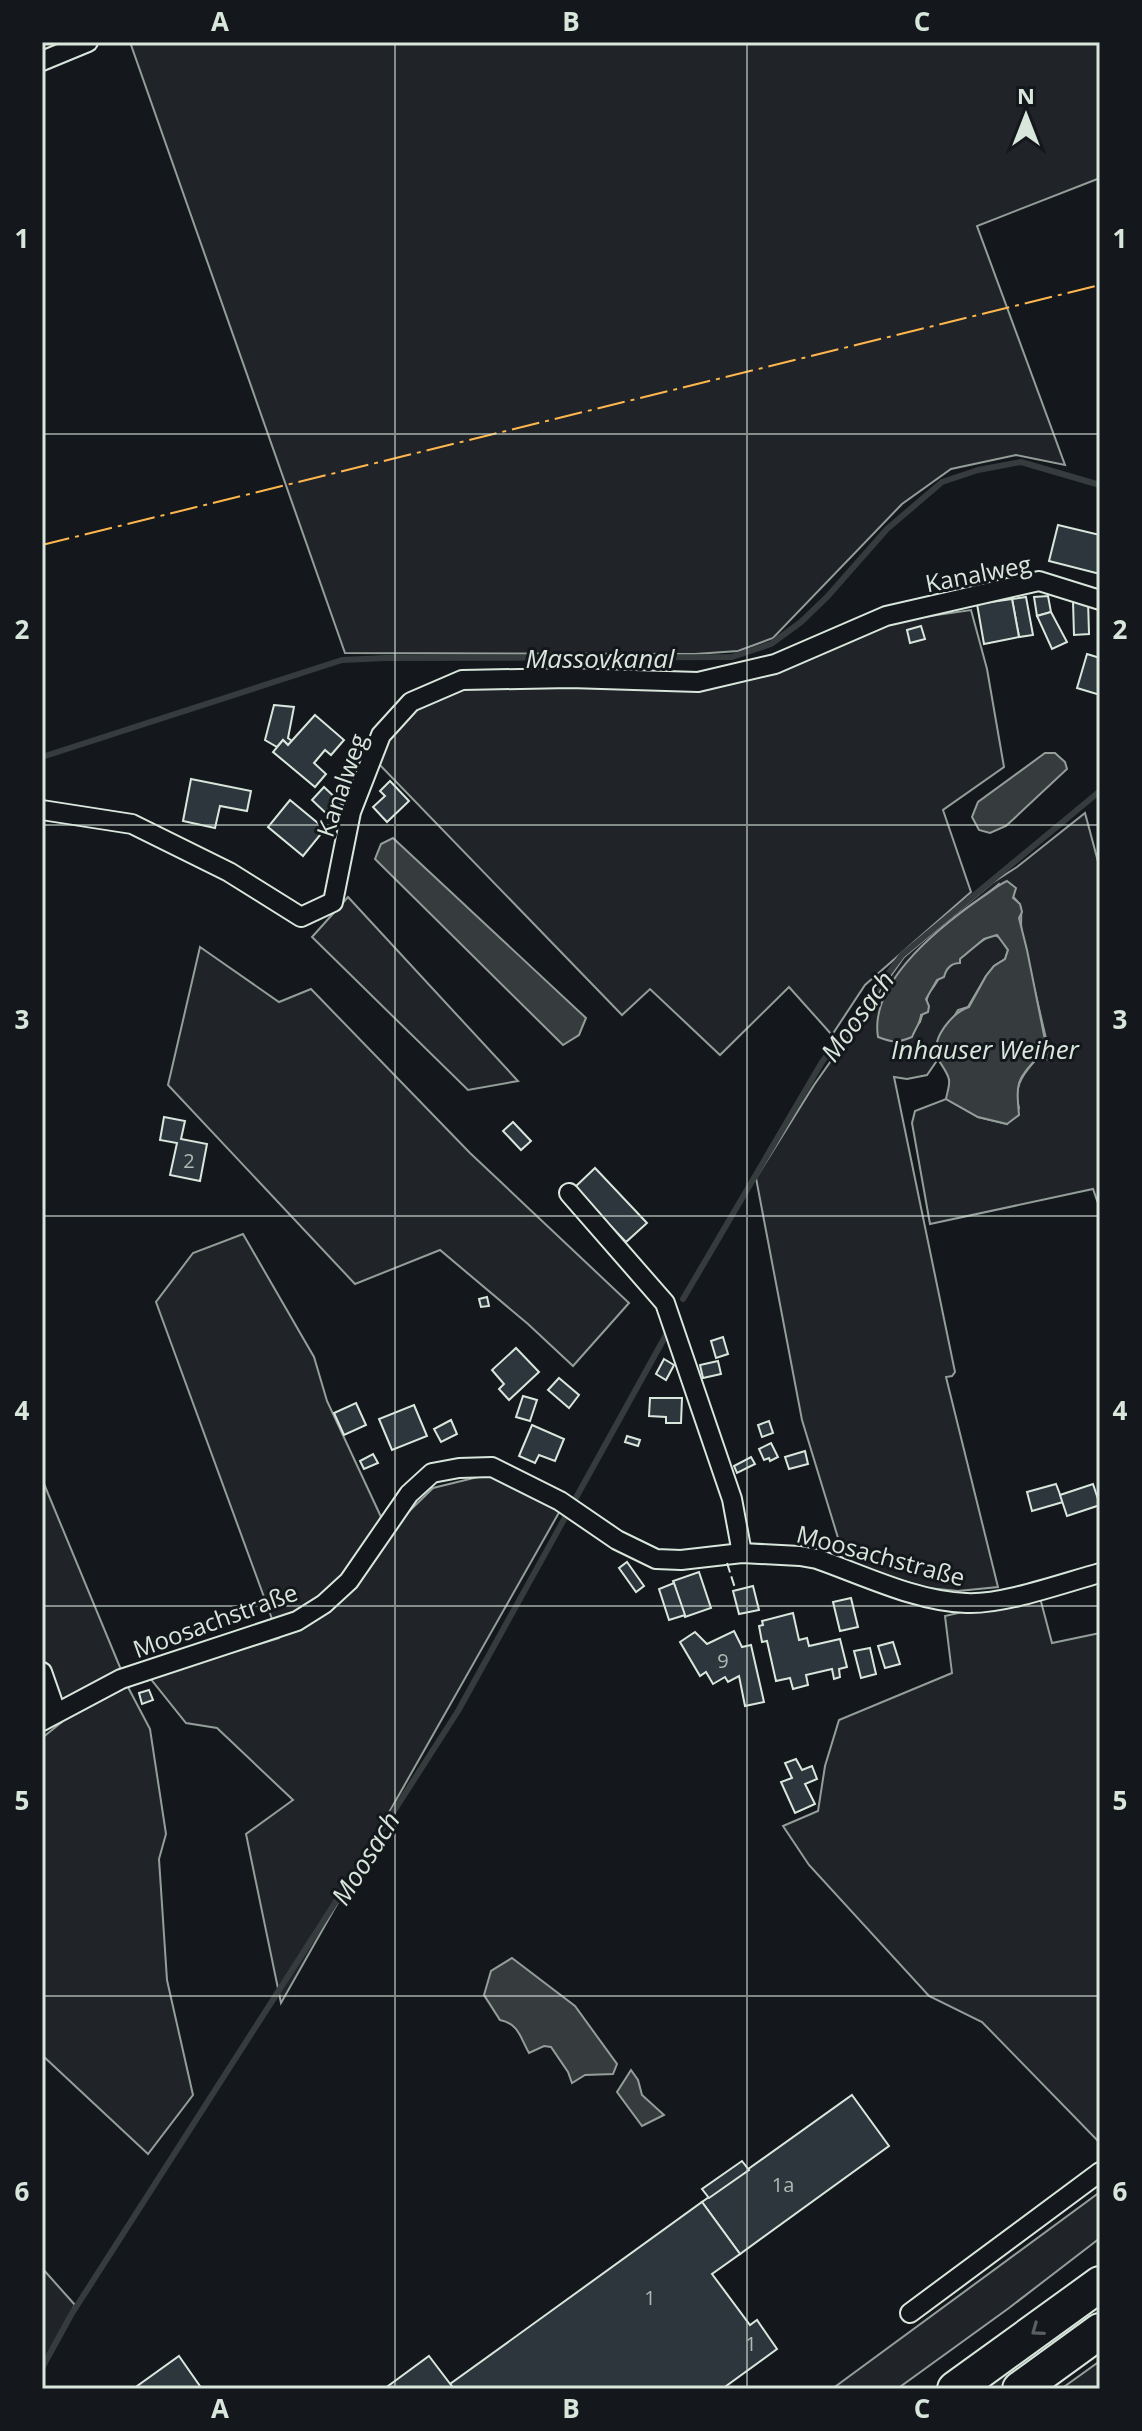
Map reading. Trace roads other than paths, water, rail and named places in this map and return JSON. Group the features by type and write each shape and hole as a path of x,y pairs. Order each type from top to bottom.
{"highway":[{"path":"955,2389 1100,2284"},
{"path":"1020,2389 1100,2331"}],"street":[{"path":"42,61 88,42"},
{"name":"Kanalweg","path":"42,810 132,824 229,872 301,917 333,902 351,812 381,735 411,702 462,680 570,678 698,682 775,664 886,616 1039,581 1100,600"},
{"path":"569,1193 665,1303 732,1499 742,1553"},
{"name":"Moosachstraße","path":"42,1672 49,1717 121,1679 297,1621 324,1604 349,1581 409,1494 432,1473 459,1468 492,1467 560,1501 617,1540 656,1559 681,1560 742,1553 800,1556 817,1559 932,1599 968,1604 1007,1598 1100,1573"},
{"path":"910,2313 1100,2172"}],"water":[{"path":"1045,753 1055,753 1065,762 1067,769 1006,826 990,833 979,830 972,817 978,802"},
{"path":"393,838 586,1018 579,1035 563,1045 375,859 381,844"},
{"name":"Inhauser Weiher","path":"1007,881 1016,888 1013,898 1020,904 1022,912 1019,918 1049,1060 1039,1056 1022,1077 1018,1088 1019,1115 1007,1124 978,1117 946,1099 949,1080 936,1050 944,1027 969,1007 986,976 1005,959 1008,950 997,935 984,939 937,980 926,999 928,1012 921,1015 912,1037 895,1042 878,1037 878,1016 896,976 911,957 947,924"},
{"path":"512,1958 575,2006 617,2064 613,2074 585,2075 572,2083 551,2047 544,2046 529,2053 515,2028 500,2020 484,1995 491,1971"},
{"path":"631,2070 642,2095 664,2115 642,2126 617,2092"}],"waterway":[{"name":"Massovkanal","path":"42,757 342,660 732,657 771,644 801,622 887,529 942,482 978,470 1021,462 1100,485"},
{"name":"Moosach","path":"683,1299 822,1062 902,955 1100,791"},
{"name":"Moosach","path":"42,2368 71,2315 458,1711 666,1335"}]}
